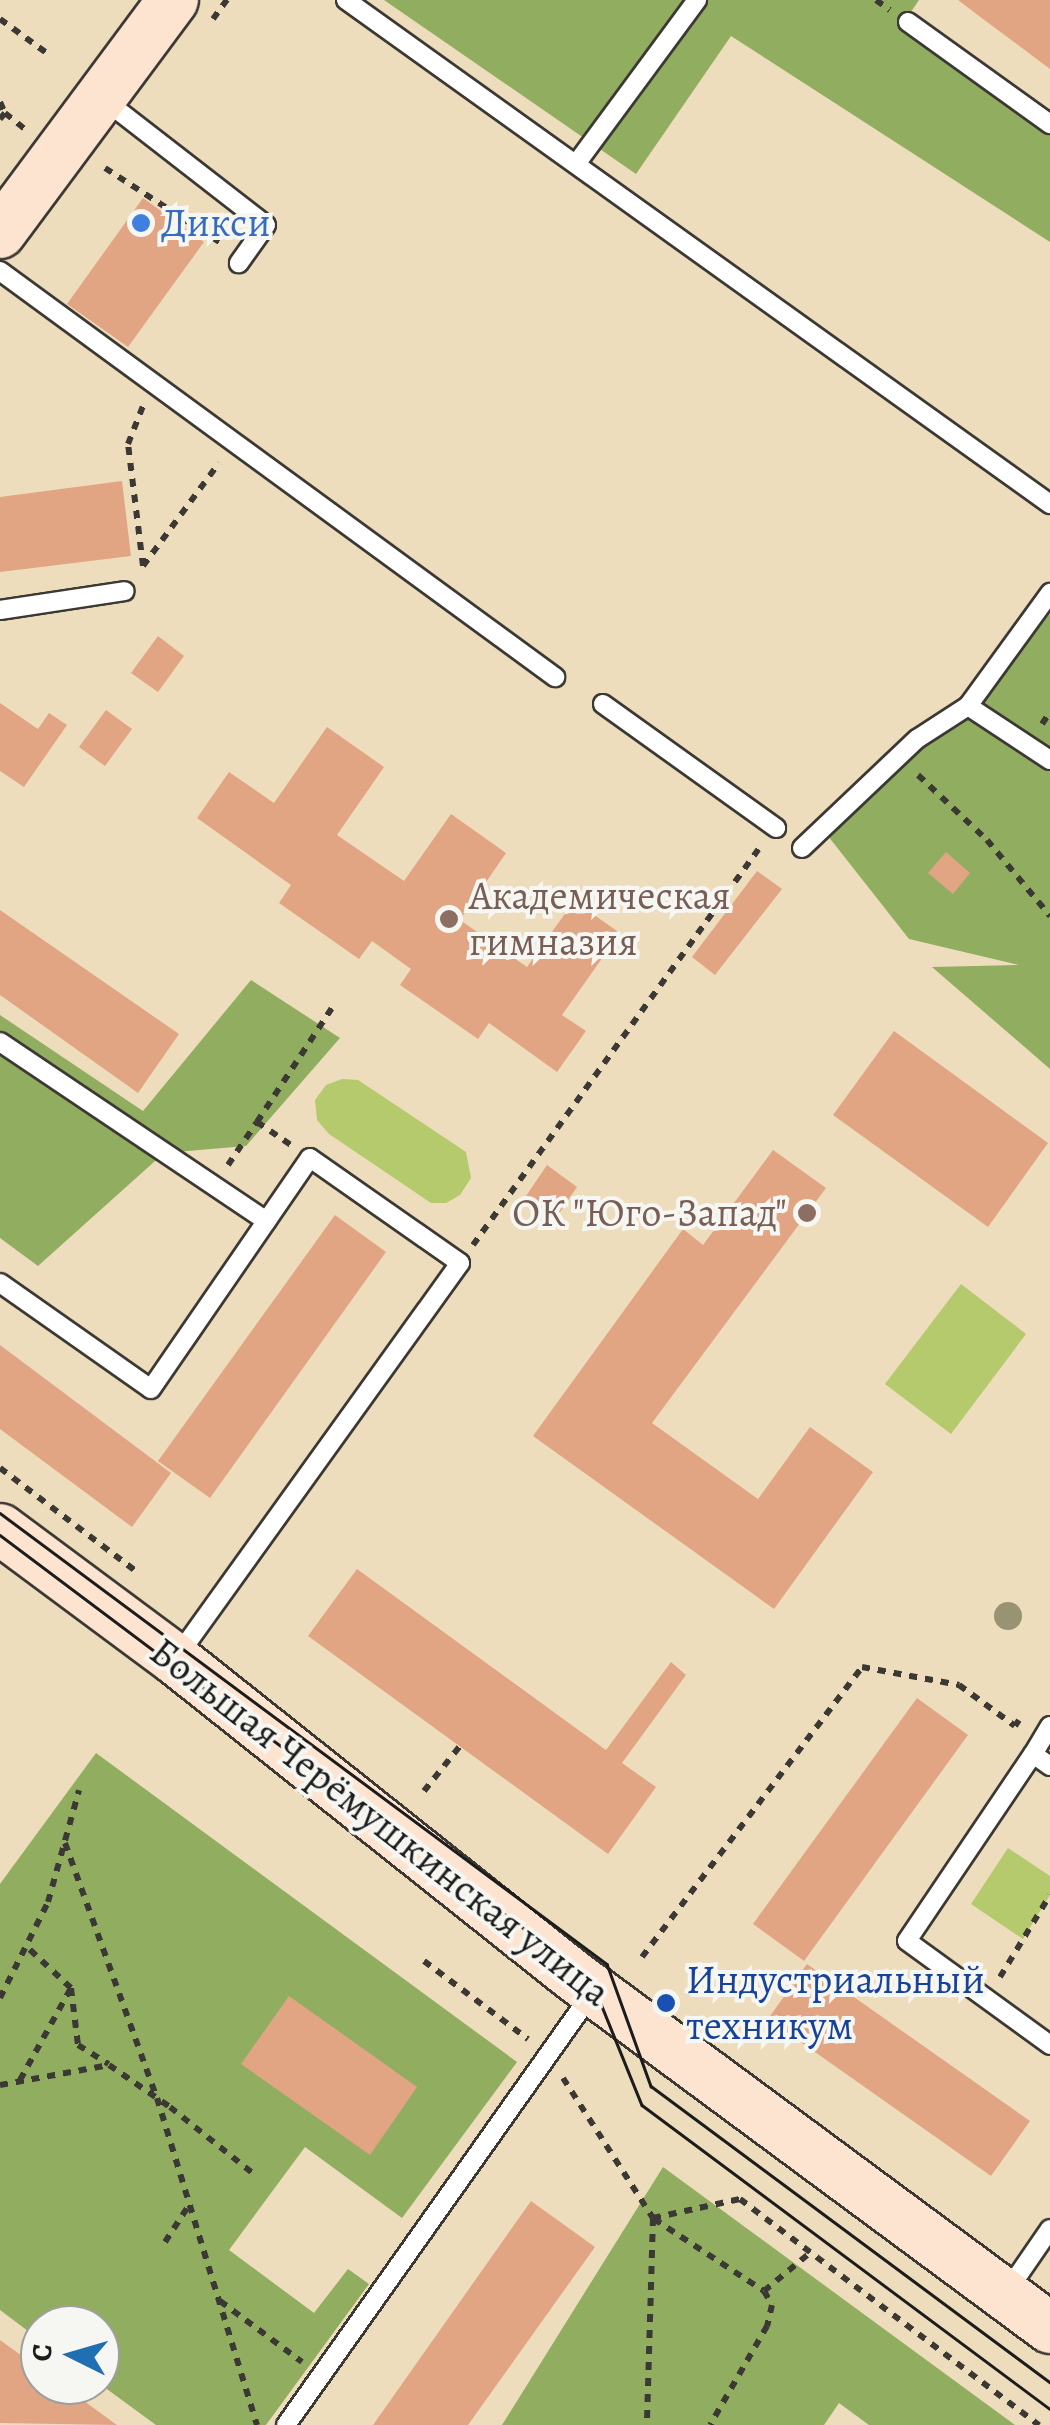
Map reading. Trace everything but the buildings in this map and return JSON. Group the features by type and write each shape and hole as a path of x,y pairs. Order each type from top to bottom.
{"main road":[{"path":"0,233 174,0"},
{"name":"Большая Черёмушкинская улица","path":"0,1529 175,1660 594,1990 1050,2328"}],"lane":[{"path":"346,0 1050,504"},
{"path":"576,164 698,0"},
{"path":"908,22 1050,124"},
{"path":"102,98 266,225 242,259"},
{"path":"0,270 157,376 554,677"},
{"path":"0,610 125,591"},
{"path":"802,848 917,739 968,706 1050,592"},
{"path":"603,704 776,828"},
{"path":"968,706 1050,760"},
{"path":"3,1047 266,1222"},
{"path":"0,1283 151,1388 310,1158 460,1263 175,1660"},
{"path":"1050,1726 907,1942 1050,2045"},
{"path":"1033,1754 1050,1766"},
{"path":"286,2425 540,2048 594,1990"},
{"path":"1004,2294 1050,2229"}],"path":[{"path":"0,18 48,54"},
{"path":"0,102 5,112 0,119"},
{"path":"105,168 242,259"},
{"path":"143,566 128,444 157,376"},
{"path":"125,591 223,458"},
{"path":"917,739 911,768 987,840 1050,916"},
{"path":"460,1263 762,845"},
{"path":"214,1186 334,1004"},
{"path":"256,1122 310,1158"},
{"path":"0,1468 139,1574"},
{"path":"642,1957 862,1667 959,1685 1015,1726 1022,1715"},
{"path":"424,1791 460,1746"},
{"path":"0,1998 48,1902 79,1790"},
{"path":"65,1842 156,2098 257,2425"},
{"path":"986,1999 1050,1895"},
{"path":"26,1945 71,1988 78,2045 156,2098 256,2176"},
{"path":"424,1961 540,2048 653,2218 764,2292 772,2305 767,2326 710,2425"},
{"path":"19,2081 71,1988"},
{"path":"0,2085 108,2065"},
{"path":"653,2218 740,2199 1039,2425"},
{"path":"165,2242 190,2204"},
{"path":"647,2425 653,2218"},
{"path":"764,2292 810,2252"},
{"path":"219,2300 320,2376"}],"green space":[{"path":"384,0 919,0 902,25 1050,118 1050,242 731,36 636,174"},
{"path":"1050,614 1050,1069 932,967 1019,965 909,939 828,836"},
{"path":"251,980 340,1038 246,1146 164,1153 38,1266 0,1238 0,1015 143,1111"},
{"path":"342,1079 358,1080 466,1152 471,1178 460,1195 446,1203 431,1203 329,1134 317,1120 315,1100 326,1085"},
{"path":"961,1284 1026,1334 951,1434 885,1384"},
{"path":"96,1753 517,2062 402,2218 305,2147 229,2250 314,2313 348,2269 369,2284 266,2425 156,2425 120,2399 120,2305 20,2305 20,2325 0,2310 0,1884"},
{"path":"1008,1848 1050,1876 1050,1895 1023,1939 971,1904"},
{"path":"663,2167 1015,2425 869,2425 839,2403 824,2425 502,2425"}],"tram line":[{"path":"0,1513 607,1964 651,2086 1050,2382"},
{"path":"0,1535 591,1979 642,2105 1050,2409"}],"place":[{"name":"Дикси","path":"141,223"},
{"name":"Академическая гимназия","path":"449,919"},
{"name":"ОК \"Юго-Запад\"","path":"807,1213"},
{"name":"Индустриальный техникум","path":"666,2003"}]}
